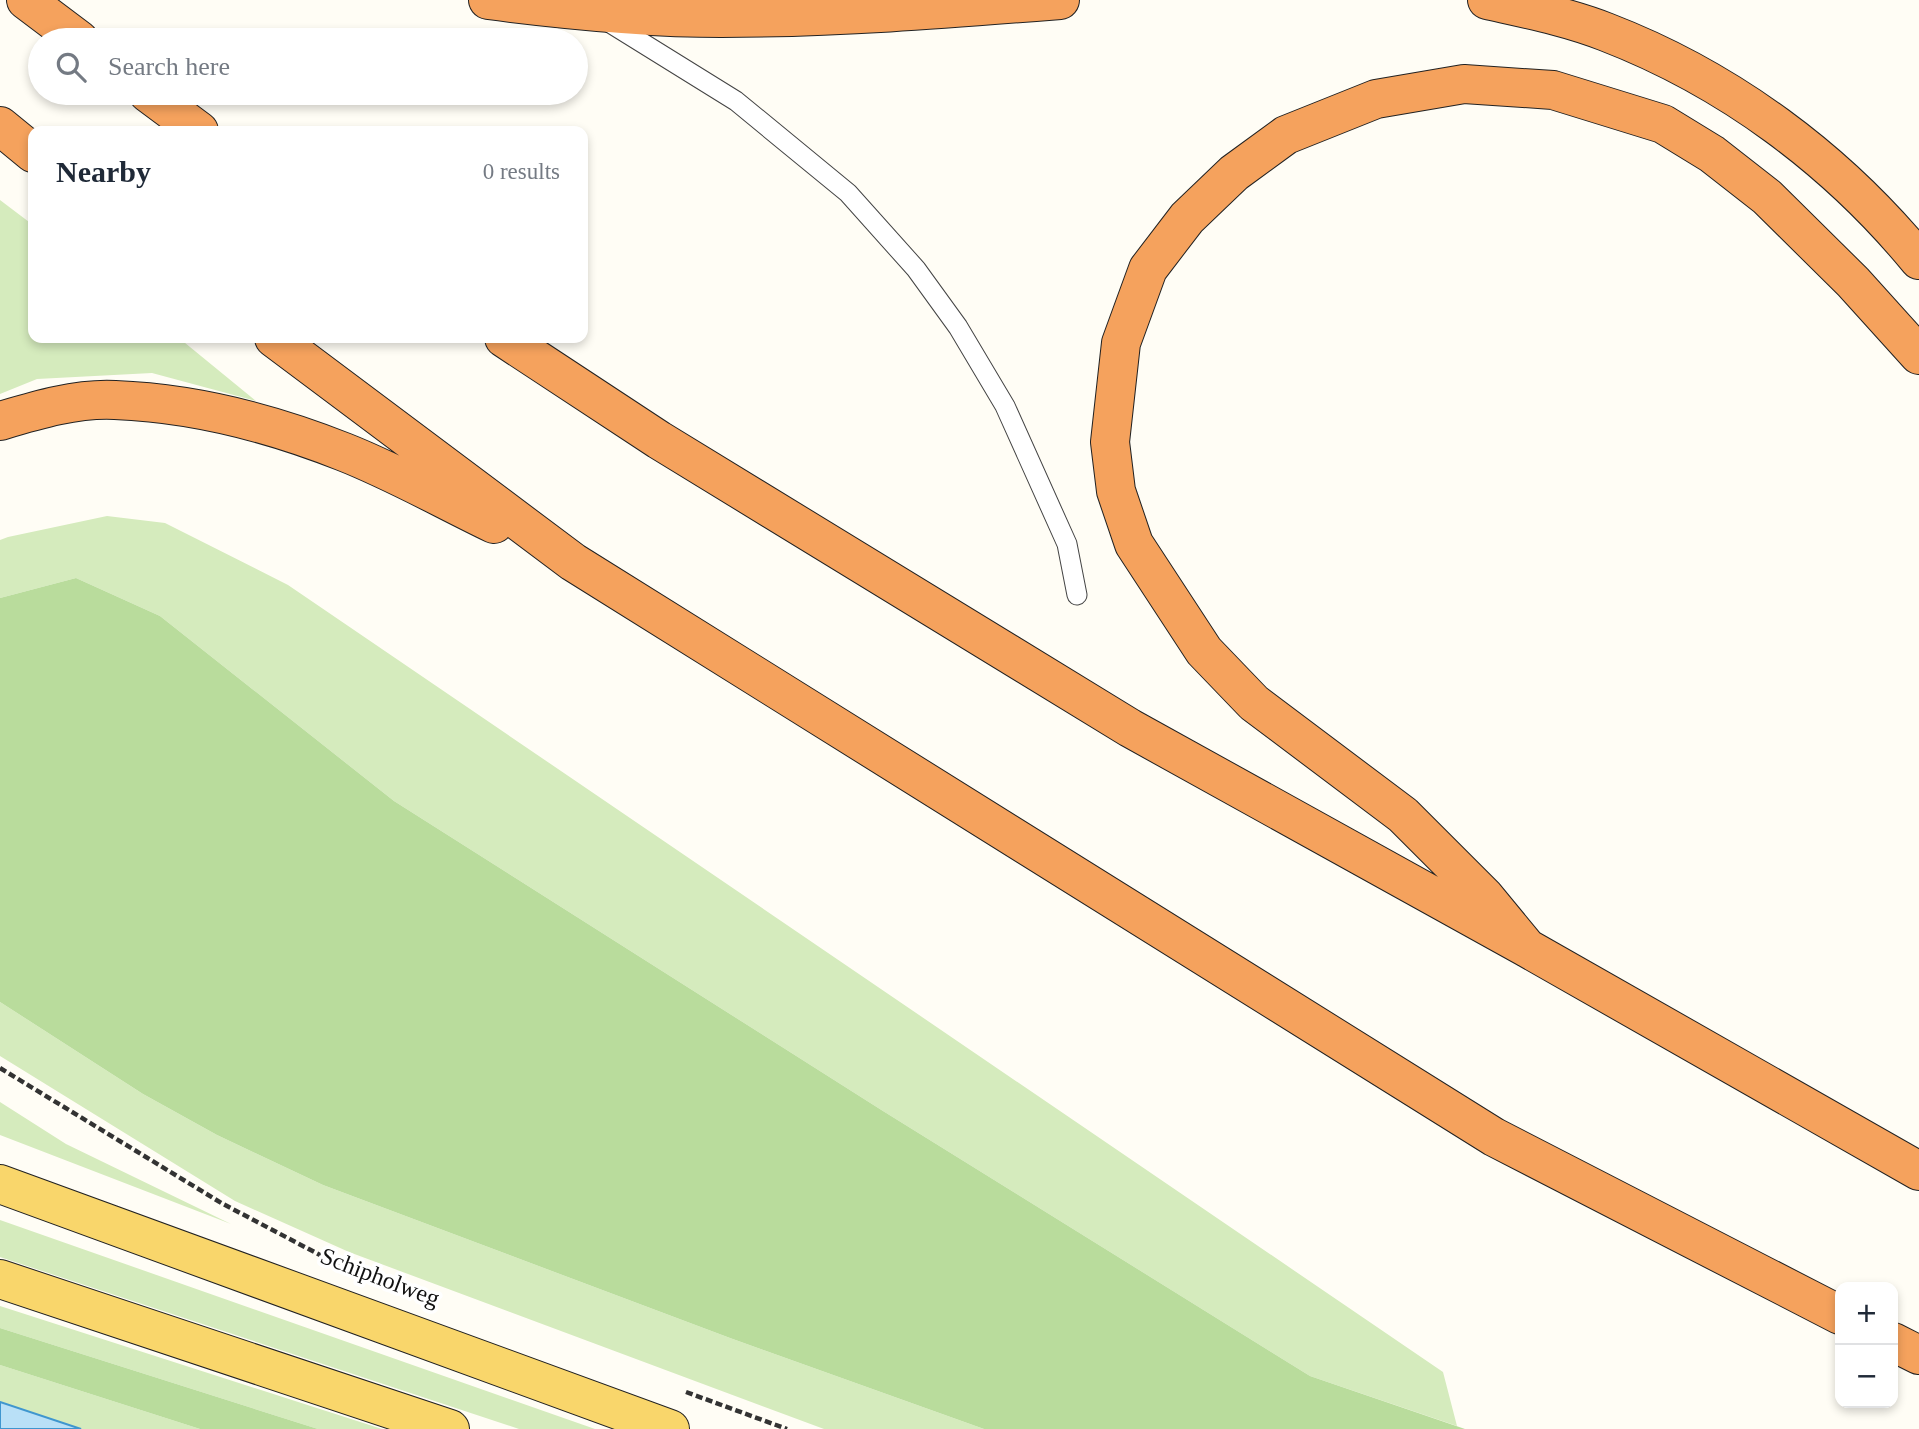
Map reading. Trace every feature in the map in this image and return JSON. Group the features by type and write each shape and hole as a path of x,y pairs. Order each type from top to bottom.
{"highway":[{"path":"26,0 63,28"},
{"path":"488,0 592,13 719,18 828,16 1060,0"},
{"path":"1487,0 1606,31 1674,62 1731,93 1786,130 1845,181 1896,232 1919,260"},
{"path":"1527,948 1485,897 1403,815 1246,694 1204,651 1134,544 1116,491 1110,442 1121,343 1148,269 1186,218 1234,173 1286,135 1376,100 1464,84 1553,90 1663,124 1712,154 1767,197 1853,282 1919,355"},
{"path":"164,105 192,126"},
{"path":"0,126 28,149"},
{"path":"281,343 573,562 1494,1137 1835,1312"},
{"path":"512,343 659,440 1130,728 1527,948 1919,1171"},
{"path":"0,421 47,407 113,400 197,408 269,425 346,453 573,562"},
{"path":"1898,1344 1919,1355"}],"main road":[{"name":"Schipholweg","path":"0,1184 670,1429"},
{"path":"0,1279 450,1429"}],"lane":[{"path":"592,13 736,100 848,193 916,269 958,327 1005,406 1067,544 1077,594"}],"path":[{"name":"Schipholweg","path":"0,1068 223,1204 324,1257 438,1300"},
{"path":"683,1391 787,1429"}],"green space":[{"path":"0,200 28,221 28,343 185,343 256,401 152,373 37,379 0,394"},
{"path":"107,516 165,523 288,585 1443,1372 1457,1426 1310,1376 883,1111 394,801 160,616 76,578 0,598 0,540"},
{"path":"76,578 160,616 394,801 883,1111 1310,1376 1465,1429 984,1429 730,1338 323,1185 217,1135 143,1094 0,1002 0,598"},
{"path":"0,1002 143,1094 217,1135 323,1185 730,1338 984,1429 824,1429 349,1252 235,1201 0,1056"},
{"path":"0,1102 66,1144 231,1224 0,1135"},
{"path":"0,1220 595,1429 519,1429 0,1257"},
{"path":"0,1306 382,1429 318,1429 0,1328"},
{"path":"0,1328 318,1429 200,1429 0,1365"},
{"path":"0,1365 200,1429 81,1429 0,1402"}],"water":[{"path":"0,1402 81,1429 0,1429"}]}
